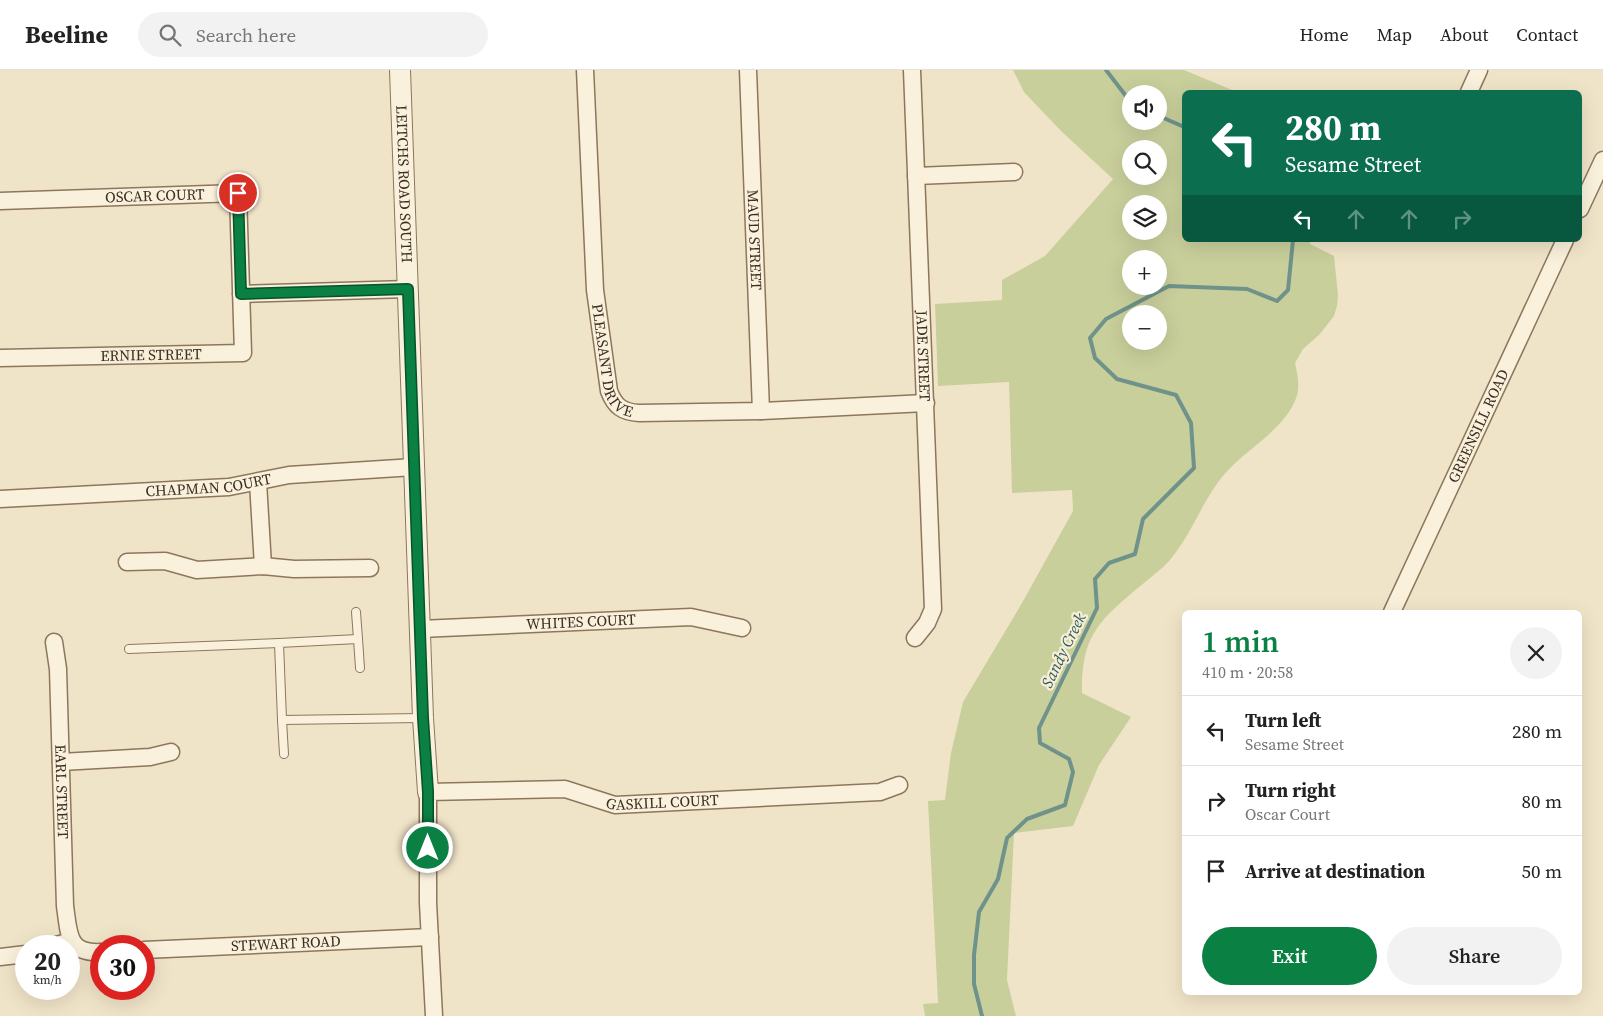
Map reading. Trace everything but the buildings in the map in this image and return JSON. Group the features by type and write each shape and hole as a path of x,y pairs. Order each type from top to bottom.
{"street":[{"name":"LEITCHS ROAD SOUTH","path":"400,70 423,718 428,792 428,903 434,1016"},
{"name":"PLEASANT DRIVE","path":"585,70 595,290 609,391 612,399 620,409 639,414 761,411 926,403"},
{"name":"MAUD STREET","path":"748,70 761,411"},
{"name":"JADE STREET","path":"912,70 933,609 927,623 915,638"},
{"path":"1470,90 1479,70"},
{"path":"1582,205 1603,160"},
{"path":"916,176 1014,172"},
{"name":"OSCAR COURT","path":"0,201 238,193 241,294"},
{"name":"GREENSILL ROAD","path":"1393,610 1565,242"},
{"path":"241,294 408,289"},
{"name":"ERNIE STREET","path":"0,358 243,353 241,294"},
{"name":"CHAPMAN COURT","path":"0,499 229,487 289,475 414,468"},
{"path":"258,482 263,566"},
{"path":"127,562 165,561 197,570 263,566 294,570 370,568"},
{"name":"WHITES COURT","path":"420,629 691,617 742,628"},
{"name":"EARL STREET","path":"54,642 58,668 65,906 71,935"},
{"path":"61,762 150,758 171,752"},
{"name":"GASKILL COURT","path":"428,792 565,789 615,806 880,792 899,785"},
{"name":"STEWART ROAD","path":"155,949 430,936"},
{"path":"0,957 15,955"}],"lane":[{"path":"356,612 360,668"},
{"path":"129,649 358,639"},
{"path":"279,643 284,754"},
{"path":"282,720 423,718"}],"green space":[{"path":"1013,70 1184,70 1232,90 1182,90 1182,242 1310,242 1310,244 1334,256 1338,295 1337,306 1334,316 1320,334 1303,349 1295,363 1298,393 1288,414 1271,433 1222,477 1170,560 1105,618 1096,629 1090,641 1085,656 1082,693 1131,717 1099,765 1073,826 1014,833 1007,980 1016,1016 925,1016 923,1004 938,1003 928,801 945,800 951,753 963,702 1022,603 1073,511 1072,490 1012,493 1009,382 938,386 935,304 1002,300 1002,280 1045,256 1113,179 1061,131 1024,92"}],"waterway":[{"name":"Sandy Creek","path":"1106,70 1122,91"},
{"name":"Sandy Creek","path":"1167,119 1182,126"},
{"name":"Sandy Creek","path":"982,1016 974,984 974,955 979,912 998,879 1007,838 1027,819 1065,805 1073,772 1069,759 1040,743 1039,728 1097,608 1095,579 1109,563 1135,554 1143,519 1194,468 1191,423 1176,395 1117,379 1095,358 1090,338 1106,319 1169,286 1247,289 1277,301 1288,290 1293,242"}],"route":[{"path":"238,193 241,294 408,289 423,718 428,792 428,848"}]}
